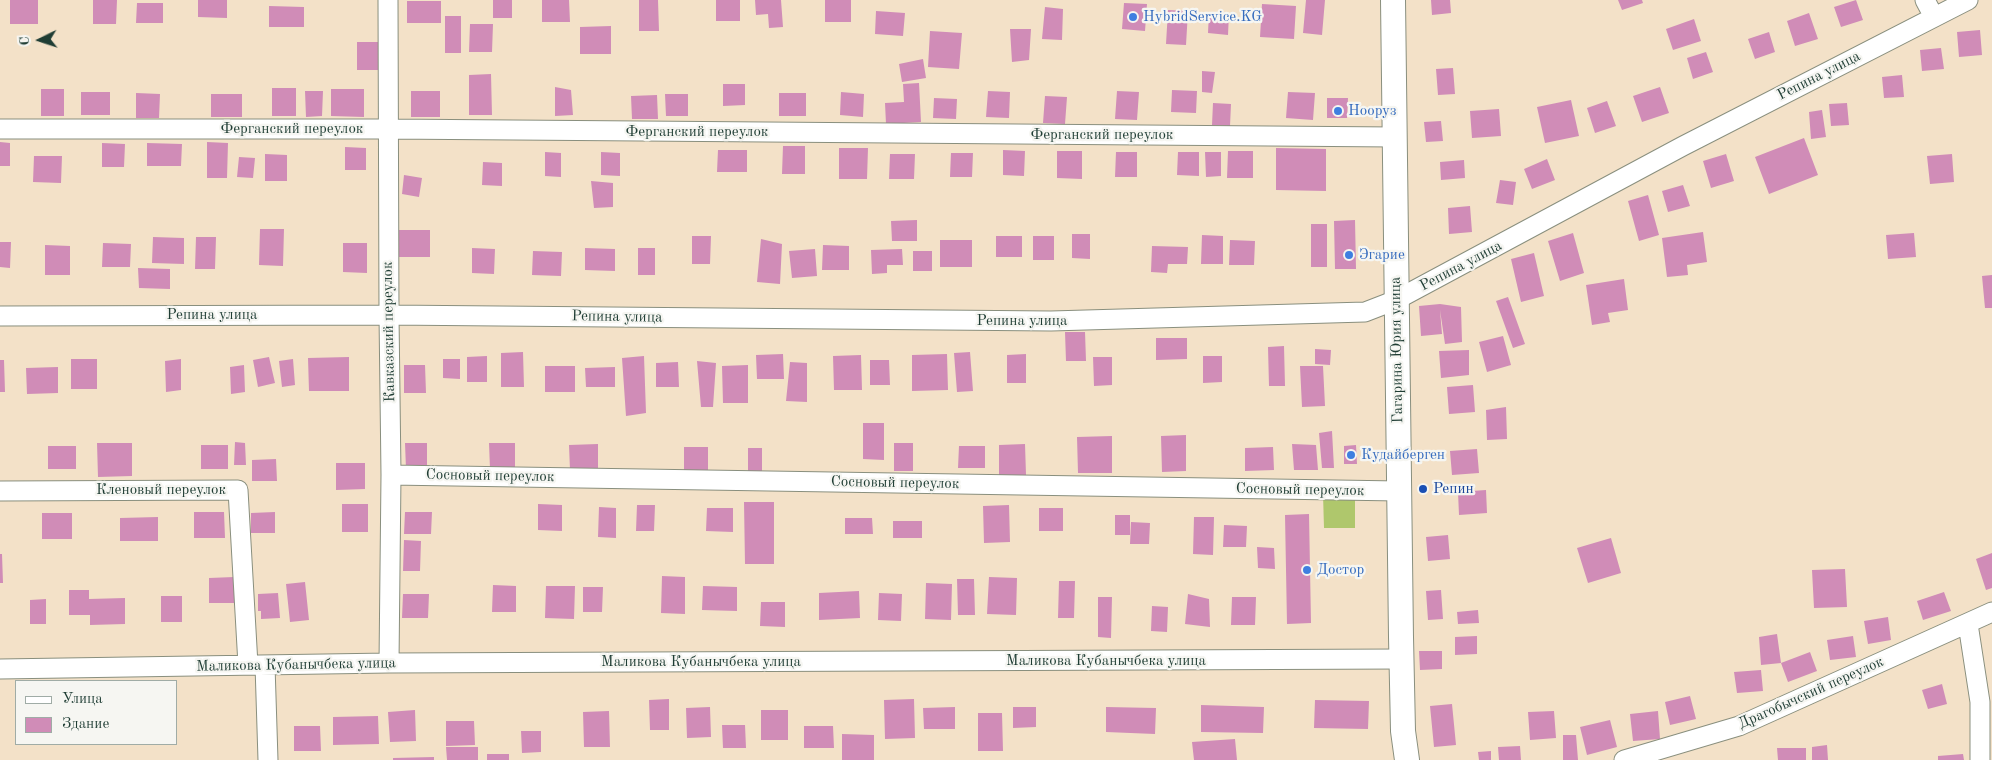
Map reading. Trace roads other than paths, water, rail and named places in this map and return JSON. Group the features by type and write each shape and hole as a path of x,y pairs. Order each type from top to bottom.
{"main road":[{"name":"Гагарина Юрия улица","path":"1393,0 1402,660 1404,731 1408,760"}],"street":[{"name":"Кавказский переулок","path":"388,0 391,475 389,663"},
{"path":"1925,0 1934,17"},
{"name":"Репина улица","path":"0,316 389,315 1051,321 1365,312 1396,300 1683,146 1968,0"},
{"name":"Ферганский переулок","path":"0,129 388,129 1395,137"},
{"name":"Сосновый переулок","path":"391,475 1399,491"},
{"name":"Кленовый переулок","path":"0,491 238,490 256,665"},
{"name":"Драгобычский переулок","path":"1624,760 1739,726 1992,612"},
{"path":"1968,624 1980,702 1980,760"},
{"name":"Маликова Кубанычбека улица","path":"0,669 389,663 1402,660"},
{"path":"256,665 268,760"}],"place":[{"name":"HybridService.KG","path":"1133,17"},
{"name":"Нооруз","path":"1338,111"},
{"name":"Эгарие","path":"1349,255"},
{"name":"Кудайберген","path":"1351,455"},
{"name":"Репин","path":"1423,489"},
{"name":"Достор","path":"1307,570"}]}
